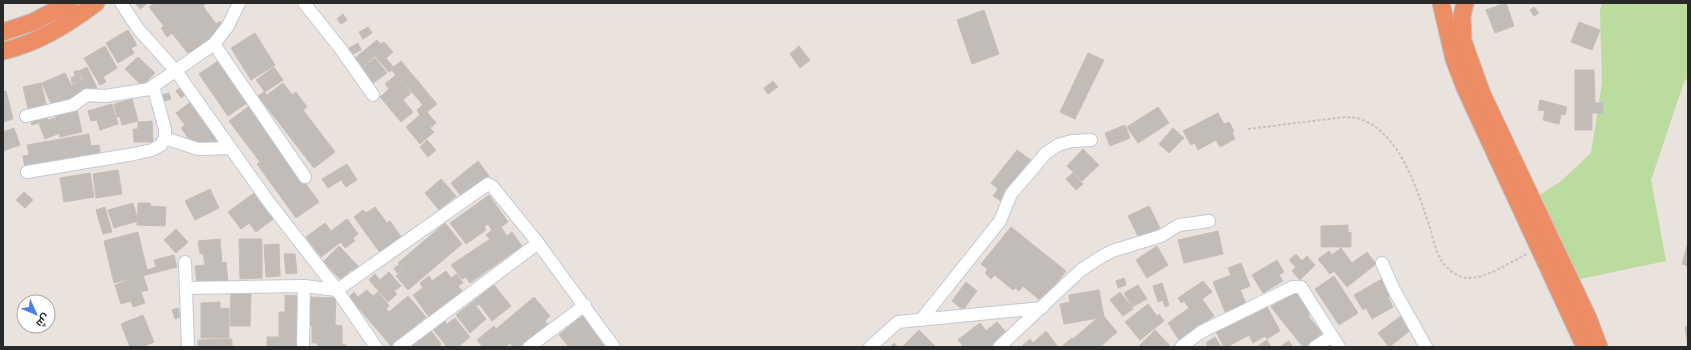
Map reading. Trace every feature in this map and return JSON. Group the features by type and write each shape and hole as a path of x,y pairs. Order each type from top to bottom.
{"highway":[{"path":"3,32 33,22 69,3"},
{"path":"3,51 34,41 60,28 96,3"},
{"path":"1441,3 1454,59 1465,88 1538,249 1585,347"},
{"path":"1466,8 1463,41 1482,94 1585,311 1599,347"}],"street":[{"path":"121,3 139,30 176,72 268,200 337,290 376,347"},
{"path":"26,116 73,105 87,95 122,95 149,89 176,72 214,44 228,26 239,3"},
{"path":"304,3 340,48 374,95"},
{"path":"214,44 305,177"},
{"path":"27,172 152,150 161,145 165,138 165,129 153,86"},
{"path":"165,138 198,149 230,148"},
{"path":"921,320 1000,221 1012,194 1046,153 1058,145 1072,141 1091,140"},
{"path":"186,288 304,286 337,290 488,184 492,186 538,243 614,347"},
{"path":"999,347 1081,270 1101,257 1112,251 1161,236 1179,225 1209,221"},
{"path":"399,347 538,243"},
{"path":"185,262 188,347"},
{"path":"1382,263 1393,288 1426,347"},
{"path":"303,347 304,286"},
{"path":"1181,347 1201,332 1293,287 1301,287 1339,347"},
{"path":"529,347 584,305"},
{"path":"870,347 898,322 1042,308"},
{"path":"1315,347 1332,336"}],"path":[{"path":"1248,129 1345,117 1359,118 1372,125 1388,138 1404,162 1416,187 1442,262 1454,273 1467,278 1482,276 1538,249"}],"green space":[{"path":"1602,3 1688,3 1688,77 1684,82 1651,180 1666,261 1580,279 1540,195 1560,182 1591,153 1602,83 1600,10"}],"building":[{"path":"135,3 148,3 140,9"},
{"path":"154,3 207,3 203,6 216,24 220,21 225,28 190,56 172,33 167,37 161,28 164,26 149,7"},
{"path":"1506,3 1514,26 1495,33 1486,10"},
{"path":"1534,7 1539,13 1534,16 1530,10"},
{"path":"984,10 999,54 972,64 957,20"},
{"path":"343,14 347,20 341,24 337,19"},
{"path":"1579,22 1600,30 1592,50 1571,42"},
{"path":"368,27 372,33 363,39 359,32"},
{"path":"128,30 137,45 131,48 134,53 118,63 106,43"},
{"path":"255,33 275,65 251,80 231,48"},
{"path":"377,40 380,44 384,42 393,52 386,58 394,68 389,72 375,56 362,67 355,58"},
{"path":"358,43 361,50 353,54 349,48"},
{"path":"105,46 117,68 103,77 106,82 100,85 84,58"},
{"path":"799,46 810,60 800,68 790,54"},
{"path":"1088,53 1104,60 1075,119 1060,112"},
{"path":"138,57 155,73 142,86 125,69"},
{"path":"375,58 387,73 373,83 362,68"},
{"path":"221,59 250,101 228,116 199,74"},
{"path":"401,61 437,104 427,112 436,123 430,128 434,132 420,144 406,127 420,115 417,110 423,105 399,77 411,93 403,100 413,112 401,122 380,97 389,89 385,84 396,75 391,69"},
{"path":"87,67 97,88 53,108 42,83 65,73 71,85 83,80 79,71"},
{"path":"274,67 283,80 265,92 256,80"},
{"path":"78,70 81,80 72,83 71,78 75,76 74,72"},
{"path":"1575,70 1594,70 1595,103 1603,103 1603,113 1592,113 1592,130 1575,130"},
{"path":"773,81 778,87 768,94 764,88"},
{"path":"41,83 47,108 29,112 23,87"},
{"path":"283,83 292,95 296,92 307,107 303,110 335,152 314,168 258,96 264,92 267,95"},
{"path":"181,87 186,94 181,98 176,91"},
{"path":"3,91 6,91 13,119 3,122"},
{"path":"169,93 171,99 161,102 159,96"},
{"path":"132,99 138,121 122,125 120,117 117,117 114,104"},
{"path":"193,100 221,138 207,149 196,148 181,128 185,125 176,113"},
{"path":"1540,100 1567,107 1565,115 1561,114 1559,124 1543,120 1545,111 1538,110"},
{"path":"112,104 118,124 100,130 97,120 91,121 88,111"},
{"path":"249,106 319,202 296,218 257,164 260,162 229,121"},
{"path":"1158,107 1169,123 1138,143 1127,127"},
{"path":"77,110 82,132 60,137 55,115"},
{"path":"45,113 48,120 32,125 30,118"},
{"path":"1218,113 1224,124 1229,122 1234,131 1232,132 1235,139 1220,147 1216,140 1198,150 1195,143 1191,145 1183,131"},
{"path":"54,118 60,133 45,139 39,124"},
{"path":"152,121 153,142 134,142 133,129 138,129 138,122"},
{"path":"1125,125 1130,138 1110,146 1105,133"},
{"path":"14,128 20,145 3,151 3,132"},
{"path":"1173,128 1184,138 1169,153 1159,144"},
{"path":"89,134 91,146 99,145 100,152 25,168 23,156 29,155 27,145"},
{"path":"427,140 436,150 428,157 420,147"},
{"path":"1083,149 1099,165 1082,181 1067,166"},
{"path":"1017,150 1032,161 1001,201 993,196 998,189 991,183"},
{"path":"478,161 489,176 462,197 451,183"},
{"path":"347,164 357,180 346,187 341,180 328,188 322,179"},
{"path":"118,170 122,194 96,198 93,174"},
{"path":"90,173 94,197 64,202 60,178"},
{"path":"1073,173 1083,184 1076,190 1066,179"},
{"path":"441,179 456,196 439,210 425,193"},
{"path":"210,189 219,208 195,220 185,201"},
{"path":"258,190 277,216 256,232 249,223 241,229 228,212"},
{"path":"24,192 33,200 25,208 16,200"},
{"path":"489,195 508,222 501,227 507,236 512,232 522,246 470,283 466,277 462,279 451,265 490,239 486,235 492,230 488,224 484,227 486,230 466,244 450,223"},
{"path":"133,203 138,221 114,228 108,210"},
{"path":"138,203 150,203 150,206 166,207 165,226 137,225"},
{"path":"1149,206 1160,228 1139,238 1128,216"},
{"path":"105,207 112,232 103,234 96,210"},
{"path":"375,207 387,223 390,221 402,238 381,254 354,217 363,210 366,213"},
{"path":"347,219 358,234 353,238 355,241 345,248 341,242 321,257 306,237 325,223 331,231"},
{"path":"445,223 462,244 408,290 396,276 403,269 398,263"},
{"path":"1348,225 1348,233 1351,232 1351,247 1321,247 1321,226"},
{"path":"1011,227 1066,271 1042,302 1023,286 1019,291 1015,288 1013,290 981,264"},
{"path":"176,229 188,242 176,253 164,240"},
{"path":"1218,231 1223,254 1184,263 1178,240"},
{"path":"138,232 147,270 156,267 154,260 174,255 177,267 114,283 104,241"},
{"path":"220,239 222,263 226,262 228,282 197,285 195,266 205,265 203,253 200,254 198,241"},
{"path":"239,239 262,239 262,278 240,279"},
{"path":"1688,242 1688,266 1682,264"},
{"path":"279,244 280,276 266,277 264,245"},
{"path":"339,246 360,268 354,274 351,270 341,280 323,262"},
{"path":"1157,246 1168,265 1147,278 1136,260"},
{"path":"1341,248 1352,263 1367,252 1376,264 1347,287 1334,271 1330,274 1318,259 1329,251 1332,255"},
{"path":"284,254 295,254 297,273 286,274"},
{"path":"1296,254 1302,261 1307,256 1315,265 1300,280 1292,271 1296,267 1289,260"},
{"path":"1277,260 1284,272 1279,275 1283,281 1263,293 1252,275"},
{"path":"1241,263 1250,286 1240,290 1246,303 1225,312 1213,282 1231,275 1228,268"},
{"path":"399,265 402,270 397,273 394,268"},
{"path":"988,269 995,275 991,279 985,273"},
{"path":"446,271 451,278 457,274 463,283 458,286 462,291 429,317 413,295 423,288 420,283 429,276 432,281"},
{"path":"389,272 401,286 394,291 397,294 388,302 369,280 375,274 380,280"},
{"path":"143,275 148,290 141,292 145,303 133,307 131,301 121,304 115,285"},
{"path":"1334,276 1358,313 1339,325 1315,289"},
{"path":"1124,278 1126,285 1118,288 1116,281"},
{"path":"1382,279 1391,295 1388,297 1393,307 1372,319 1366,308 1363,310 1354,295"},
{"path":"1203,281 1212,292 1202,299 1214,316 1179,340 1168,323 1189,308 1184,301 1181,303 1178,298"},
{"path":"966,282 977,291 963,310 952,301"},
{"path":"1162,283 1169,305 1165,307 1163,300 1158,302 1153,286"},
{"path":"494,285 511,306 492,321 479,304 476,306 486,319 470,333 456,315"},
{"path":"1138,285 1147,299 1132,307 1124,293"},
{"path":"1294,289 1313,312 1308,316 1322,333 1305,347 1303,347 1271,307"},
{"path":"367,290 373,296 378,292 389,306 386,309 389,312 408,296 426,317 391,346 349,297 354,292 358,297"},
{"path":"1099,290 1104,317 1064,324 1060,304 1070,302 1069,295"},
{"path":"1120,292 1133,309 1123,316 1110,300"},
{"path":"231,294 251,294 250,326 230,326"},
{"path":"285,295 300,296 299,347 267,347 267,337 279,337 279,312 285,312"},
{"path":"310,297 336,298 335,325 342,326 342,344 346,345 346,347 318,347 318,343 312,343 312,326 309,326"},
{"path":"534,297 550,316 545,321 548,325 522,347 513,347 510,343 505,347 483,347 477,340 494,326 496,329"},
{"path":"220,302 220,309 229,308 229,338 201,338 201,303"},
{"path":"1265,303 1280,331 1267,339 1265,336 1253,343 1249,335 1227,347 1224,347 1215,330"},
{"path":"1148,304 1157,316 1159,314 1164,321 1140,340 1125,322"},
{"path":"178,308 180,317 175,319 172,310"},
{"path":"1102,314 1117,332 1100,347 1061,347 1072,338 1073,339"},
{"path":"143,315 154,342 142,347 130,347 121,324"},
{"path":"583,315 606,343 602,347 569,347 559,335"},
{"path":"1401,316 1411,330 1389,347 1378,333"},
{"path":"455,318 470,337 458,347 447,347 433,329 444,320 447,324"},
{"path":"997,322 1007,333 990,347 964,347 958,340 980,323 986,331"},
{"path":"1685,327 1688,327 1688,347"},
{"path":"429,328 441,344 438,347 405,347"},
{"path":"919,330 936,347 902,347"},
{"path":"1155,330 1171,347 1139,346"},
{"path":"1046,331 1058,347 1021,347 1030,339 1033,343"},
{"path":"1215,337 1221,347 1208,347 1206,343"},
{"path":"232,339 232,347 198,347 198,340"},
{"path":"1267,340 1271,347 1258,347 1258,346"},
{"path":"1289,341 1293,347 1283,347 1282,345"},
{"path":"894,343 898,347 890,347"}]}
